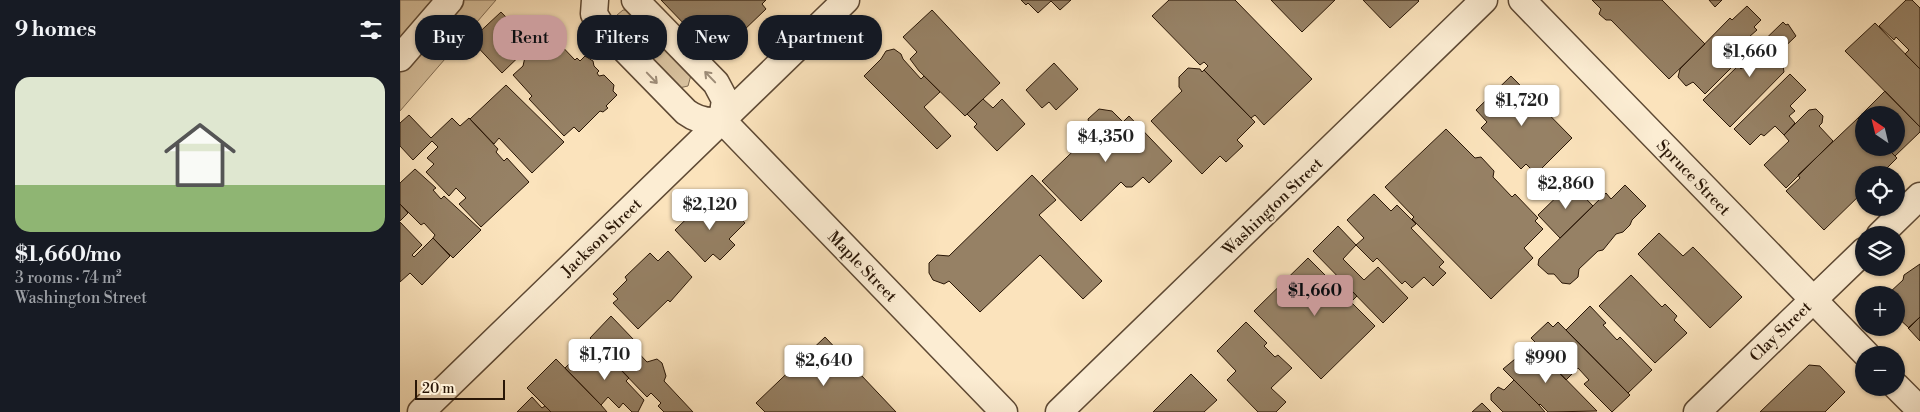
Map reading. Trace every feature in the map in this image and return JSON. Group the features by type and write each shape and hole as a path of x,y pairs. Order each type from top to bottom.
{"street":[{"path":"400,58 450,0"},
{"path":"595,0 594,14 600,24 686,112 693,118 711,122 722,120 725,100 716,83 635,0"},
{"name":"Jackson Street","path":"421,412 846,0"},
{"name":"Washington Street","path":"1059,412 1484,0"},
{"name":"Spruce Street","path":"1522,0 1857,346"},
{"name":"Maple Street","path":"722,120 1004,412"},
{"path":"1889,226 1920,196"},
{"name":"Clay Street","path":"1697,412 1855,260"},
{"path":"1905,395 1920,410"}],"shaded area":[{"path":"400,0 496,0 483,15 415,15 415,60 444,60 400,111"},
{"path":"623,10 627,10 632,15 617,15"},
{"path":"667,51 691,75 688,86 679,88 651,60 667,60"}],"building":[{"path":"661,0 766,0 762,4 766,9 748,26 748,15 677,15 677,17"},
{"path":"1021,0 1071,0 1060,10 1051,1 1038,13 1028,3 1026,5"},
{"path":"1169,0 1235,0 1312,79 1264,125 1255,115 1251,118 1204,70 1208,66 1204,62 1200,65 1152,16"},
{"path":"1271,0 1335,0 1302,32"},
{"path":"1363,0 1418,0 1419,1 1390,28"},
{"path":"1592,0 1662,0 1705,44 1669,79 1611,20 1606,20 1599,14 1601,9"},
{"path":"1709,0 1722,0 1715,7"},
{"path":"1906,0 1912,0 1920,8 1920,69 1905,54 1909,50 1896,37 1894,40 1879,26"},
{"path":"1747,6 1761,20 1754,27 1757,30 1749,37 1755,43 1746,53 1748,56 1739,65 1737,62 1705,94 1693,82 1686,86 1678,77 1680,69 1730,18 1732,20"},
{"path":"932,10 1000,83 965,116 919,71 910,59 917,52 903,37"},
{"path":"493,19 493,60 515,60 502,73 483,53 483,29"},
{"path":"1783,22 1786,25 1788,24 1796,36 1771,60 1783,66 1784,72 1730,127 1703,100 1738,66 1741,69 1751,60 1748,56"},
{"path":"1875,23 1920,69 1920,127 1905,112 1905,106 1899,106 1845,51"},
{"path":"894,49 901,54 903,59 921,79 924,76 940,92 924,107 951,136 937,149 864,76 882,60 886,51"},
{"path":"567,52 575,60 577,58 580,61 593,61 594,66 599,71 597,73 599,76 604,75 614,85 613,91 617,95 606,106 608,108 603,112 600,111 579,132 574,127 564,136 529,99 532,96 513,75 523,66 524,60 567,60"},
{"path":"1054,63 1078,89 1056,110 1049,102 1042,108 1026,90"},
{"path":"1188,68 1200,69 1202,72 1204,70 1255,122 1237,140 1243,146 1226,162 1220,156 1202,174 1151,121 1182,91 1179,87 1179,77"},
{"path":"1790,74 1806,90 1790,106 1795,111 1789,116 1795,123 1784,135 1775,126 1764,136 1761,134 1750,145 1734,129"},
{"path":"1511,76 1572,138 1536,174 1526,164 1521,169 1481,128 1487,122 1476,110"},
{"path":"506,85 564,142 532,173 499,138 494,144 470,119"},
{"path":"1885,91 1900,106 1870,106"},
{"path":"983,99 993,108 1002,99 1025,124 997,151 974,127 977,124 967,114"},
{"path":"1099,109 1112,111 1123,122 1129,116 1172,161 1149,183 1143,177 1132,187 1126,187 1121,182 1081,221 1042,181 1091,134 1088,119"},
{"path":"1816,109 1823,116 1822,123 1819,126 1833,141 1786,188 1764,165 1789,141 1784,135 1809,110"},
{"path":"1905,112 1920,127 1920,132 1905,146"},
{"path":"409,115 431,138 452,118 460,126 469,118 498,149 496,152 504,161 507,158 529,182 481,227 459,204 466,198 456,188 449,196 426,172 434,164 427,158 438,147 432,141 413,160 400,146 400,123"},
{"path":"1855,121 1855,156 1895,156 1897,158 1889,166 1855,166 1855,200 1824,230 1786,191 1800,178 1798,175"},
{"path":"1446,129 1475,158 1481,157 1494,171 1493,177 1512,197 1515,194 1538,218 1535,221 1543,229 1524,248 1533,258 1491,299 1412,219 1414,217 1385,187"},
{"path":"415,169 436,188 433,190 441,199 444,196 481,230 453,258 433,238 435,235 424,223 421,225 400,204 400,183"},
{"path":"1032,175 1056,200 1039,215 1102,281 1083,299 1040,255 980,312 949,281 944,284 933,280 929,273 929,263 937,255 949,256"},
{"path":"1571,183 1593,206 1560,238 1538,215"},
{"path":"1625,185 1646,206 1623,232 1616,234 1603,250 1598,251 1579,269 1578,277 1570,284 1562,283 1554,274 1548,274 1538,265 1539,259 1606,193 1611,199"},
{"path":"1374,194 1391,211 1397,205 1416,224 1411,228 1444,262 1439,267 1446,273 1433,286 1424,277 1412,288 1405,281 1402,284 1377,258 1373,262 1356,245 1364,238 1347,220"},
{"path":"706,200 718,212 724,206 731,214 734,211 745,223 729,239 735,245 720,260 713,254 705,262 675,230"},
{"path":"400,204 408,213 400,221"},
{"path":"400,222 422,245 412,255 414,257 433,238 450,256 422,285 410,273 400,282"},
{"path":"1338,226 1356,245 1343,259 1364,280 1378,267 1408,298 1383,323 1313,251"},
{"path":"1659,233 1683,256 1693,247 1742,297 1710,328 1638,254"},
{"path":"668,251 692,277 670,302 668,300 638,329 613,303 618,299 613,294 627,280 625,277 650,253 658,261"},
{"path":"1308,258 1330,280 1336,275 1357,296 1351,302 1375,326 1321,379 1254,311"},
{"path":"1920,264 1920,317 1909,328 1905,324 1905,286 1897,286 1903,280 1905,274"},
{"path":"1631,275 1662,307 1665,304 1677,316 1674,320 1687,333 1655,363 1599,306"},
{"path":"1590,306 1606,323 1603,325 1617,340 1620,337 1652,370 1628,393 1566,330"},
{"path":"611,316 634,340 630,344 647,362 657,359 662,363 666,376 664,381 693,412 664,412 658,406 661,403 651,393 647,397 590,338"},
{"path":"1920,317 1920,341 1908,328"},
{"path":"1246,322 1267,343 1264,346 1275,357 1278,355 1292,368 1271,388 1286,402 1276,412 1258,412 1227,380 1236,371 1217,351"},
{"path":"1548,322 1553,327 1558,322 1630,395 1612,412 1584,384 1589,380 1578,368 1566,380 1541,354 1544,351 1531,338"},
{"path":"825,337 896,412 765,412 756,403"},
{"path":"1532,345 1597,411 1548,412 1503,369"},
{"path":"582,351 595,364 606,354 629,378 626,381 644,400 638,412 632,412 623,403 619,408 608,397 601,405 565,368"},
{"path":"556,359 607,412 551,412 527,388"},
{"path":"1809,365 1820,366 1845,392 1825,412 1760,412"},
{"path":"1191,374 1217,400 1204,412 1153,412"},
{"path":"1514,380 1545,412 1503,412 1491,400 1491,394 1498,387 1504,390"},
{"path":"532,397 542,408 545,406 551,412 517,412"},
{"path":"1482,403 1491,412 1472,412"}]}
